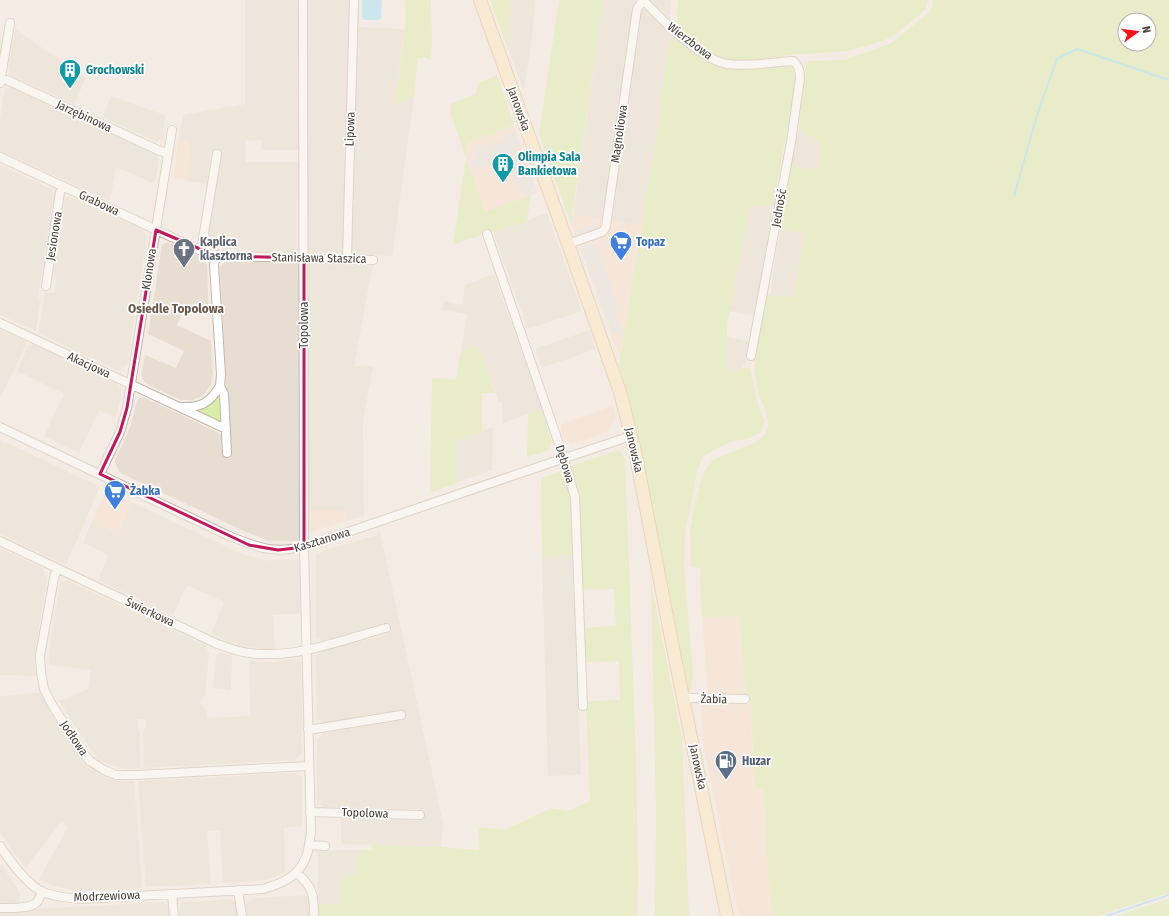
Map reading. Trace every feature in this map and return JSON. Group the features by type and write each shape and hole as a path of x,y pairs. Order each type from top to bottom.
{"main road":[{"name":"Janowska","path":"480,0 613,370 631,436 643,488 727,916"}],"street":[{"name":"Topolowa","path":"297,872 302,866 308,852 311,832 304,547 303,0"},
{"name":"Lipowa","path":"347,258 354,0"},
{"name":"Magnoliowa","path":"568,244 602,232 606,226 637,9 643,0"},
{"name":"Wierzbowa","path":"643,0 674,31 718,62 740,65 793,61"},
{"path":"0,81 10,23"},
{"name":"Jedność","path":"751,356 791,142 800,73 796,62 793,61"},
{"name":"Jarzębinowa","path":"0,81 7,80 160,151 168,153"},
{"name":"Klonowa","path":"100,474 120,432 127,408 172,130"},
{"path":"199,250 202,245 217,154"},
{"name":"Grabowa","path":"0,156 199,250 216,256"},
{"name":"Jesionowa","path":"46,286 62,186"},
{"name":"Dębowa","path":"487,234 559,444 575,497 583,706"},
{"name":"Stanisława Staszica","path":"216,256 347,258 373,260"},
{"path":"178,407 193,407 206,402 214,395 220,386 221,374 214,265 216,256"},
{"name":"Akacjowa","path":"0,323 226,429"},
{"path":"220,386 224,394 228,453"},
{"name":"Kasztanowa","path":"0,428 227,535 260,548 278,550 291,550 304,547 631,436"},
{"name":"Świerkowa","path":"0,541 230,649 250,653 274,654 307,649"},
{"name":"Jodłowa","path":"57,568 40,656 41,672 44,688 51,703 82,752 90,761 104,770 116,775 309,766"},
{"path":"307,649 386,628"},
{"name":"Żabia","path":"684,698 745,699"},
{"path":"308,729 401,715"},
{"name":"Topolowa","path":"310,812 420,815"},
{"path":"309,845 325,846"},
{"name":"Modrzewiowa","path":"0,846 24,878 42,891 60,897 80,899 263,889 278,884 297,872"},
{"path":"297,872 306,880 311,890 314,903 314,916"},
{"path":"238,890 242,916"},
{"path":"0,908 24,907 34,904 40,898 42,891"},
{"path":"172,894 174,916"}],"highlighted area":[{"path":"156,230 216,256 304,258 304,547 278,550 249,545 100,474 120,432 127,408"}],"shaded area":[{"path":"245,0 299,0 299,150 262,150 261,140 245,141 246,162 299,162 299,254 251,254 250,250 225,249 211,246 207,241 221,153 211,152 207,184 188,181 187,158 189,159 178,142 183,115 245,104"},
{"path":"308,0 349,0 343,254 308,254"},
{"path":"511,0 536,0 524,91 508,49"},
{"path":"603,0 634,0 670,34 658,127 642,225 573,215"},
{"path":"650,0 671,0 670,19"},
{"path":"358,27 404,29 395,103 414,97 392,256 352,254 353,207 355,201 353,199"},
{"path":"15,29 86,78 74,104 12,76 8,68"},
{"path":"10,87 155,154 159,161 155,184 116,167 110,201 0,151 0,118 5,89"},
{"path":"111,96 165,115 163,139 157,142 102,117"},
{"path":"514,125 538,193 486,212 466,158 468,143"},
{"path":"799,129 822,144 817,171 791,165"},
{"path":"515,132 520,146 515,148 520,162 525,160 535,187 531,189 532,194 528,195 519,191 507,157 473,169 471,161 477,159 473,148 477,147 478,150 505,139 504,136"},
{"path":"189,141 190,159 187,159 188,181 173,178 178,142"},
{"path":"0,165 50,188 54,195 38,297 41,298 36,331 0,315"},
{"path":"69,196 143,230 147,238 127,365 118,371 38,333 45,292 54,293 56,280 53,270 64,200"},
{"path":"750,204 773,207 755,315 729,311"},
{"path":"547,213 582,311 528,329 493,233"},
{"path":"573,215 642,225 620,358 571,224"},
{"path":"596,224 599,230 579,238 576,231"},
{"path":"780,229 805,233 794,298 770,294"},
{"path":"168,242 201,257 207,265 209,316 186,306 177,325 211,341 213,374 211,385 201,397 192,400 180,400 145,383 141,376 145,355 176,368 184,351 148,334 162,245"},
{"path":"596,243 620,309 615,311 623,333 618,335 617,332 612,333 580,247"},
{"path":"225,262 299,262 300,541 268,541 246,532 119,472 115,461 131,425 137,400 143,397 219,433 224,441 225,457 230,456 220,267"},
{"path":"310,263 373,264 354,366 373,366 363,422 364,516 347,521 346,510 308,510 308,265"},
{"path":"494,274 542,409 503,423 502,402 499,402 478,345 461,351 467,314 442,310 444,301 462,305 465,285"},
{"path":"0,329 24,340 26,345 0,398"},
{"path":"589,330 596,349 542,368 535,349"},
{"path":"727,336 750,342 746,363 740,370 727,374"},
{"path":"33,344 118,385 122,393 116,418 99,410 79,453 44,436 64,394 17,371 28,346"},
{"path":"613,405 616,417 609,432 572,444 564,439 560,425"},
{"path":"493,427 492,470 456,483 456,440"},
{"path":"0,440 4,441 3,443 5,444 6,442 100,487 66,565 0,534"},
{"path":"106,490 132,502 118,534 92,521"},
{"path":"132,502 242,554 268,561 300,559 300,614 273,615 275,649 262,649 237,645 238,642 232,641 231,643 211,634 224,602 187,585 173,616 98,580 108,555 83,543 92,521 118,534"},
{"path":"308,510 346,510 347,521 310,532 310,530 308,530"},
{"path":"380,531 443,823 441,847 341,844 341,817 420,821 420,809 324,807 317,803 317,739 324,733 404,719 402,710 326,724 316,719 316,655 325,650 388,634 387,625 323,642 316,638 316,555 325,550 378,535 377,532"},
{"path":"0,548 42,568 47,579 35,652 36,676 0,675"},
{"path":"572,555 581,775 548,776 542,557"},
{"path":"67,580 205,645 209,653 205,694 200,703 207,711 207,718 250,716 249,661 272,662 292,659 301,663 302,753 295,760 144,768 143,731 146,727 146,719 138,719 138,727 140,731 140,768 127,769 116,767 103,762 96,757 58,700 63,700 88,689 91,670 48,664 60,583"},
{"path":"739,616 746,695 708,694 702,617"},
{"path":"221,652 232,656 231,690 213,688 216,656"},
{"path":"40,693 50,712 82,761 91,769 108,778 119,781 134,781 142,888 84,891 69,890 39,879 68,827 61,822 26,868 15,855 0,832 0,696"},
{"path":"700,702 750,704 755,788 763,788 772,916 738,916 703,743"},
{"path":"294,773 302,776 302,826 284,828 285,872 274,878 261,881 223,883 220,831 207,831 211,884 146,887 138,781"},
{"path":"318,850 359,850 358,876 343,876 342,904 318,904"},
{"path":"0,862 20,893 19,904 0,905"},
{"path":"305,895 311,900 311,916 247,916 245,904 254,898"},
{"path":"230,899 236,904 238,916 180,916 179,907 183,902"},
{"path":"163,902 170,907 171,916 0,916 0,911"}],"green space":[{"path":"405,0 431,0 431,60 423,57 418,58 414,97 395,104 406,17"},
{"path":"490,0 511,0 508,49"},
{"path":"559,0 603,0 571,224 539,134"},
{"path":"678,0 928,1 925,10 899,32 883,41 848,51 788,55 754,61 734,62 712,56 680,31 677,26"},
{"path":"933,0 1169,0 1169,893 1097,916 772,916 763,788 755,789 750,695 746,695 739,616 702,617 700,583 701,568 691,567 690,530 703,473 713,460 754,443 764,435 768,427 767,416 757,383 754,359 767,294 794,298 804,233 780,229 791,165 817,171 822,144 799,129 806,61 844,60 890,44 926,15 933,6"},
{"path":"670,34 696,53 725,67 746,69 777,63 785,63 793,70 796,80 773,207 750,204 727,325 727,374 750,366 756,398 764,420 762,430 759,434 749,438 730,442 713,450 702,458 697,471 685,535 684,567 693,675 691,690 688,691 637,436 619,364 658,127"},
{"path":"497,75 514,125 468,143 466,158 450,112 451,104 476,94 478,83"},
{"path":"466,158 486,212 531,195 527,221 493,233 492,231 453,245"},
{"path":"478,345 495,393 482,393 482,431 456,440 456,483 430,493 432,378 456,380 461,351"},
{"path":"220,394 223,424 196,410"},
{"path":"542,409 552,443 547,451 527,457 528,414"},
{"path":"619,450 625,458 636,759 638,876 637,916 318,916 318,904 342,904 343,876 358,875 359,850 372,850 372,845 441,847 479,850 478,827 505,830 551,808 568,811 590,801 586,701 620,700 619,661 585,662 584,628 616,626 614,589 582,589 578,486 571,472 571,466"},
{"path":"561,471 571,500 572,555 542,557 541,478"},
{"path":"651,583 682,737 689,916 655,916 656,813"},
{"path":"1169,899 1169,916 1115,916"}],"water":[{"path":"362,0 382,0 381,18 378,20 364,20 362,17"}],"waterway":[{"path":"1014,196 1037,115 1057,59 1077,49 1169,80"},
{"path":"1106,916 1169,895"}],"place":[{"name":"Grochowski","path":"70,90"},
{"name":"Olimpia Sala Bankietowa","path":"503,184"},
{"name":"Topaz","path":"621,262"},
{"name":"Kaplica klasztorna","path":"184,268"},
{"name":"Żabka","path":"115,510"},
{"name":"Huzar","path":"726,780"}],"district":[{"name":"Osiedle Topolowa","path":"176,308"}]}
